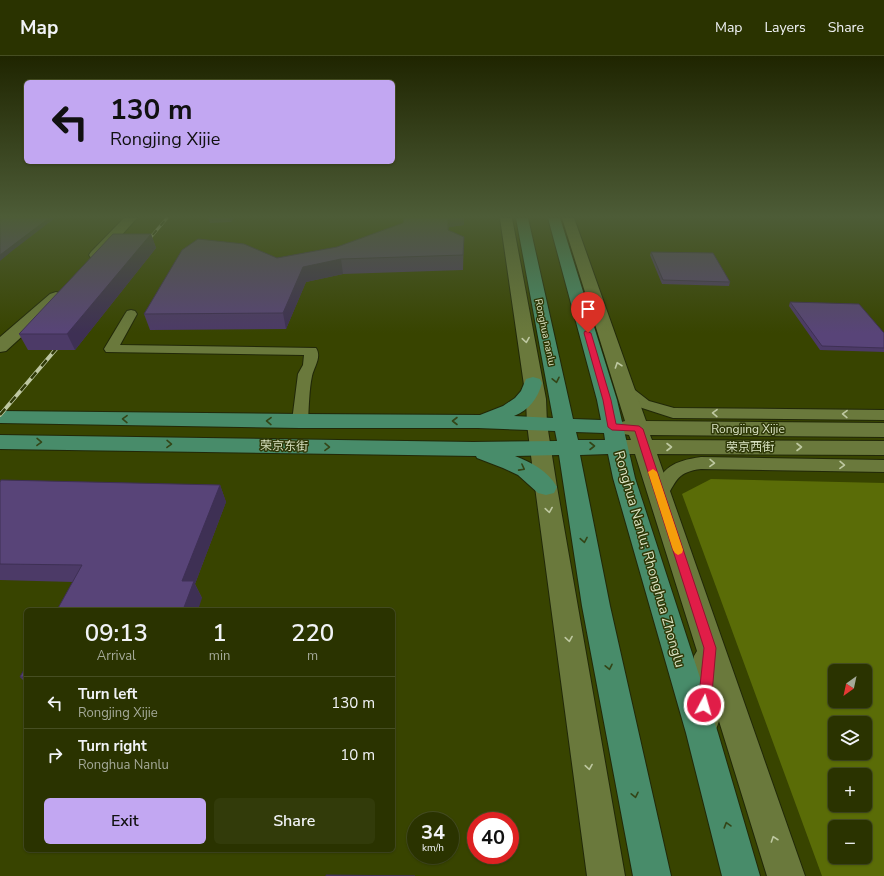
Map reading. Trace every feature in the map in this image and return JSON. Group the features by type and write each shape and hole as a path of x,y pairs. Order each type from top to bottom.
{"main road":[{"name":"Ronghua nanlu","path":"530,256 537,286 552,435"},
{"path":"565,256 607,400 628,437"},
{"path":"478,421 498,415 521,405 531,392 533,383"},
{"name":"荣京东街","path":"0,417 300,421 478,421 552,435"},
{"path":"628,437 552,435 598,614 652,876"},
{"name":"荣京东街","path":"0,442 473,449 552,435"},
{"name":"Ronghua Nanlu; Rhonghua Zhonglu","path":"628,437 624,478 702,733 741,876"},
{"path":"473,449 506,459 525,469 536,476 546,488"}],"street":[{"path":"88,262 94,256"},
{"path":"512,256 533,383 552,435 546,488 606,876"},
{"path":"581,256 626,390 628,437 660,494 786,876"},
{"path":"0,347 41,312 68,284"},
{"path":"521,308 537,286"},
{"path":"0,362 23,337 41,312"},
{"path":"131,314 111,349 311,351 310,365 305,374 300,421"},
{"path":"626,390 644,404 673,413 884,415"},
{"name":"Rongjing Xijie","path":"628,437 884,430"},
{"name":"荣京西街","path":"628,437 884,448"},
{"path":"660,494 664,482 670,473 684,465 701,463 884,466"},
{"path":"702,733 710,648"}],"green space":[{"path":"711,479 884,483 884,876 822,876 682,494"}],"building":[{"path":"92,256 132,256 67,334 19,334"},
{"path":"178,256 273,256 277,258 286,256 424,256 341,259 303,267 283,313 144,314"},
{"path":"653,256 715,256 730,282 663,280"},
{"path":"790,302 859,304 884,333 884,348 822,346"},
{"path":"1,480 220,485 182,581 194,581 184,608 58,608 82,565 0,564"},
{"path":"24,670 24,677 20,677"},
{"path":"326,875 415,876 326,876"}],"railway":[{"path":"0,415 62,342"}],"slow traffic":[{"path":"653,472 678,550"}],"route":[{"path":"588,333 607,400 612,427 639,429 710,648 704,705"}]}
